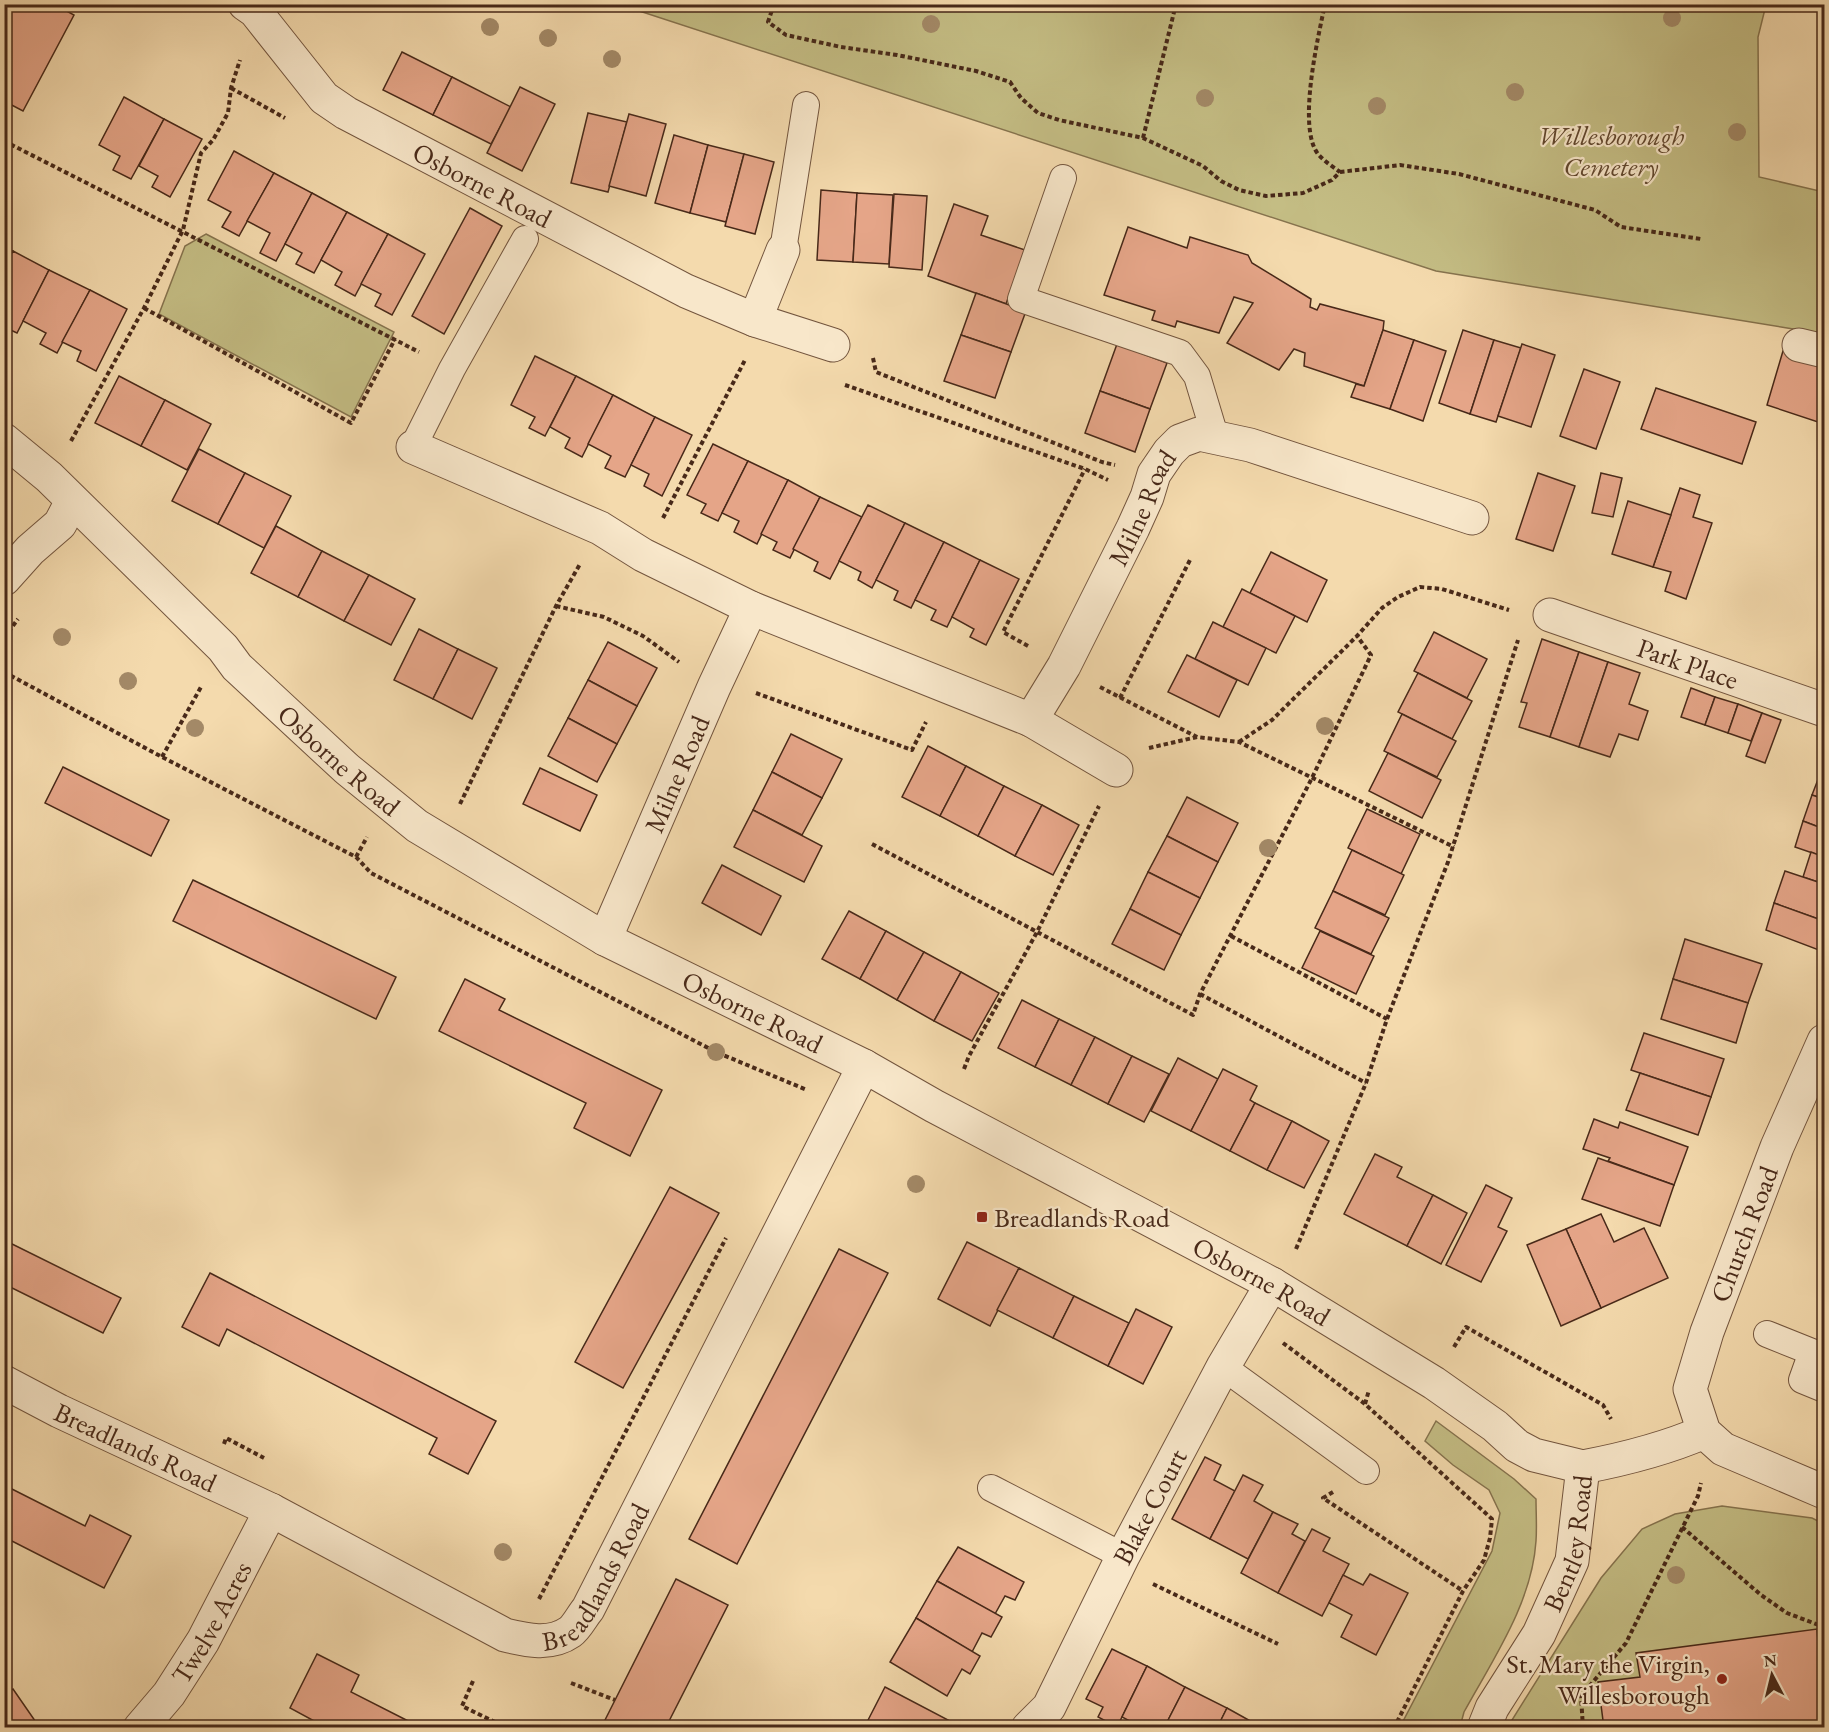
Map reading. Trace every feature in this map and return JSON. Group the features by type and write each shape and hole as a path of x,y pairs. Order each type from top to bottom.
{"street":[{"name":"Osborne Road","path":"250,8 324,98 346,113 686,291 755,320 833,345"},
{"path":"755,320 783,250"},
{"name":"Milne Road","path":"1031,720 1064,666 1169,452 1180,441 1199,434 1250,445 1472,518"},
{"name":"Osborne Road","path":"4,440 49,477 223,648 237,667 347,770 417,826 605,939 864,1066 934,1106 1272,1284 1434,1383 1494,1426 1517,1446 1534,1455 1583,1467"},
{"path":"413,447 600,528 643,555 751,608 1031,720 1116,770"},
{"path":"4,579 30,550 60,524 72,501"},
{"name":"Milne Road","path":"605,939 714,687 751,608"},
{"name":"Park Place","path":"1538,616 1824,710"},
{"name":"Church Road","path":"1704,1432 1690,1389 1707,1332 1778,1147 1824,1041"},
{"name":"Breadlands Road","path":"4,1382 59,1411 271,1510 505,1635 545,1642 570,1632 588,1609 864,1066"},
{"name":"Blake Court","path":"1028,1728 1049,1707 1120,1561 1223,1367 1272,1284"},
{"path":"1704,1432 1723,1449 1824,1492"},
{"name":"Bentley Road","path":"1484,1728 1492,1708 1539,1634 1572,1561 1583,1467 1633,1457 1684,1441 1704,1432"},
{"name":"Twelve Acres","path":"140,1728 169,1694 203,1641 271,1510"}],"lane":[{"path":"783,250 806,105"},
{"path":"1063,178 1021,299 1180,353 1197,376 1216,439"},
{"path":"413,447 452,369 525,239"},
{"path":"1767,1334 1812,1352 1802,1380 1824,1389"},
{"path":"1223,1367 1366,1471"},
{"path":"991,1488 1120,1561"}],"path":[{"path":"774,4 768,22 786,35 976,71 1010,82 1021,98 1038,113 1059,120 1143,138 1203,166 1221,181 1239,189 1266,196 1303,193 1332,180 1340,172 1400,165 1459,174 1594,210 1621,227 1701,239"},
{"path":"1143,138 1176,4"},
{"path":"1325,4 1310,91 1308,128 1317,154 1340,172"},
{"path":"49,477 144,308 183,230 201,153 213,140 228,113 231,88 250,8"},
{"path":"4,141 183,230 198,241 452,369"},
{"path":"144,308 351,423 394,339"},
{"path":"833,345 872,355 876,372 1102,462 1151,486"},
{"path":"643,555 749,351"},
{"path":"839,382 1085,469 1151,486"},
{"path":"1085,469 1003,632 1120,698 1197,737"},
{"path":"454,848 475,815 459,804 556,606 600,528"},
{"path":"1120,698 1190,560"},
{"path":"1239,742 1272,720 1382,608 1420,587 1442,589 1538,616 1454,847 1387,1019 1366,1083 1297,1248 1272,1284"},
{"path":"556,606 604,617 643,636 714,687 759,694 912,750 946,685"},
{"path":"872,844 1193,1015 1200,993 1312,778 1371,655 1357,636"},
{"path":"162,757 223,648"},
{"path":"4,672 356,857 371,873 716,1052 804,1089 841,1112"},
{"path":"964,1069 1038,932 1116,770 1129,752 1197,737 1239,742 1454,847"},
{"path":"1231,936 1387,1019"},
{"path":"1200,993 1366,1083"},
{"path":"799,1099 804,1089"},
{"path":"534,1609 727,1237"},
{"path":"1251,1319 1365,1404 1492,1518 1484,1560 1463,1591 1394,1728"},
{"path":"1583,1728 1581,1696 1626,1643 1698,1496 1707,1461 1704,1432"},
{"path":"223,1449 226,1438 267,1459"},
{"path":"1366,1471 1323,1498 1463,1591"},
{"path":"1682,1527 1761,1595 1787,1613 1824,1627"},
{"path":"1120,1561 1278,1644"},
{"path":"473,1681 462,1706 507,1728"},
{"path":"571,1683 615,1700"}],"green space":[{"name":"Willesborough Cemetery","path":"621,5 1766,5 1758,37 1759,177 1824,192 1824,334 1436,271"},
{"path":"206,234 394,332 351,417 159,314 185,246"},
{"path":"1436,1421 1514,1479 1536,1499 1536,1541 1533,1564 1519,1608 1464,1712 1460,1727 1400,1727 1492,1551 1500,1513 1489,1490 1453,1465 1425,1441"},
{"path":"1722,1506 1812,1518 1824,1524 1824,1727 1507,1728 1601,1578 1642,1529 1675,1514"}],"building":[{"path":"16,4 54,4 74,15 23,111 4,101 4,26"},
{"path":"402,52 452,77 433,115 383,90"},
{"path":"452,77 511,107 491,144 433,115"},
{"path":"520,87 555,104 522,171 487,153"},
{"path":"124,97 164,119 131,179 113,170 120,156 99,145"},
{"path":"588,113 627,122 608,192 571,183"},
{"path":"629,114 666,124 646,196 609,186"},
{"path":"164,119 202,139 170,197 152,187 158,176 139,166"},
{"path":"674,135 708,145 690,213 655,203"},
{"path":"708,145 744,154 726,222 690,213"},
{"path":"234,151 274,173 239,236 222,227 231,212 208,200"},
{"path":"744,154 774,162 755,234 725,226"},
{"path":"274,173 312,193 276,261 260,253 270,233 247,221"},
{"path":"821,190 857,193 853,262 817,260"},
{"path":"312,193 347,212 314,273 296,264 302,253 285,244"},
{"path":"857,193 893,195 889,264 853,262"},
{"path":"894,194 927,196 922,270 889,267"},
{"path":"954,204 988,216 981,235 1025,250 1006,304 928,276"},
{"path":"470,208 502,226 444,334 412,316"},
{"path":"347,212 388,234 355,296 335,285 342,272 321,260"},
{"path":"1128,227 1187,248 1190,237 1248,255 1252,263 1311,299 1310,307 1317,310 1320,304 1384,321 1364,386 1304,366 1305,353 1294,349 1279,370 1227,343 1253,303 1234,297 1219,333 1177,321 1175,327 1152,320 1155,311 1104,295"},
{"path":"388,234 425,254 392,315 375,306 381,294 361,284"},
{"path":"4,247 13,251 4,267"},
{"path":"13,251 49,270 17,333 4,327 4,317 7,312 4,310 4,267"},
{"path":"49,270 90,290 57,353 40,344 46,333 23,321"},
{"path":"90,290 127,309 96,371 77,361 81,351 62,342"},
{"path":"976,293 1026,311 1011,352 961,335"},
{"path":"1383,330 1414,340 1390,409 1351,397 1356,384 1364,386"},
{"path":"1463,330 1494,340 1470,414 1439,403"},
{"path":"961,335 1011,352 995,398 944,381"},
{"path":"1414,340 1446,351 1423,421 1390,409"},
{"path":"1494,340 1521,348 1496,422 1470,414"},
{"path":"1117,344 1167,363 1150,409 1100,391"},
{"path":"1522,344 1555,355 1531,427 1498,416"},
{"path":"1783,351 1824,362 1824,424 1767,405"},
{"path":"535,356 576,376 545,436 529,428 535,417 511,405"},
{"path":"1584,369 1620,382 1596,449 1560,436"},
{"path":"119,376 165,400 141,446 95,423"},
{"path":"576,376 613,395 582,457 565,448 570,438 550,427"},
{"path":"1656,388 1756,422 1742,464 1641,429"},
{"path":"1100,391 1150,409 1135,452 1085,433"},
{"path":"613,395 655,417 625,477 605,468 611,456 588,444"},
{"path":"165,400 211,424 187,470 141,446"},
{"path":"655,417 692,435 662,496 644,486 649,474 631,465"},
{"path":"713,444 748,461 718,521 701,513 706,504 687,495"},
{"path":"199,449 245,473 218,524 172,501"},
{"path":"748,461 788,480 757,544 734,532 739,521 722,513"},
{"path":"245,473 291,496 264,548 218,524"},
{"path":"1538,473 1575,486 1553,551 1516,539"},
{"path":"1601,473 1622,478 1613,517 1592,513"},
{"path":"788,480 820,497 790,558 773,550 777,542 761,534"},
{"path":"1680,488 1700,495 1693,517 1712,523 1686,599 1665,591 1671,572 1653,567"},
{"path":"820,497 862,517 830,579 814,571 818,562 793,549"},
{"path":"1628,501 1671,515 1653,567 1612,554"},
{"path":"868,505 905,523 872,588 858,580 861,572 839,561"},
{"path":"905,523 944,542 911,608 894,600 898,591 876,580"},
{"path":"276,526 322,551 298,597 251,573"},
{"path":"944,542 980,560 947,627 931,620 936,610 915,600"},
{"path":"322,551 369,575 344,621 298,597"},
{"path":"1271,552 1327,580 1307,622 1250,593"},
{"path":"980,560 1019,579 986,645 970,637 974,629 952,617"},
{"path":"369,575 415,599 391,645 344,621"},
{"path":"1242,589 1295,616 1276,653 1223,627"},
{"path":"1213,622 1266,648 1248,685 1195,659"},
{"path":"419,629 458,649 433,699 394,680"},
{"path":"1434,632 1487,659 1467,698 1414,671"},
{"path":"1542,639 1579,652 1550,737 1519,727 1527,703 1521,702"},
{"path":"608,642 657,668 637,706 588,680"},
{"path":"458,649 497,668 472,719 433,699"},
{"path":"1579,652 1608,662 1579,747 1550,737"},
{"path":"1187,655 1237,680 1219,717 1168,692"},
{"path":"1608,662 1640,673 1629,704 1648,711 1638,740 1619,734 1610,757 1579,747"},
{"path":"1418,673 1472,701 1452,739 1398,712"},
{"path":"588,680 637,706 617,744 568,718"},
{"path":"1691,688 1715,697 1705,725 1681,717"},
{"path":"1715,697 1738,704 1728,733 1705,725"},
{"path":"1738,704 1762,713 1751,741 1728,733"},
{"path":"1762,713 1781,720 1765,763 1746,756"},
{"path":"1402,714 1456,741 1437,777 1384,751"},
{"path":"568,718 617,744 597,782 548,756"},
{"path":"791,734 842,759 822,798 772,772"},
{"path":"928,746 966,766 940,816 902,797"},
{"path":"1388,753 1441,780 1422,818 1369,791"},
{"path":"966,766 1004,786 978,836 940,816"},
{"path":"63,767 169,820 151,856 45,803"},
{"path":"540,768 597,795 580,831 523,804"},
{"path":"1822,769 1824,770 1824,799 1812,795"},
{"path":"772,772 822,798 802,835 753,810"},
{"path":"1004,786 1042,805 1015,856 978,836"},
{"path":"1812,795 1824,799 1824,829 1803,821"},
{"path":"1187,797 1238,823 1218,862 1167,836"},
{"path":"1042,805 1079,825 1053,875 1015,856"},
{"path":"1367,809 1420,834 1401,874 1348,848"},
{"path":"753,810 822,846 804,882 734,847"},
{"path":"1803,821 1824,829 1824,857 1795,847"},
{"path":"1167,836 1218,862 1200,898 1148,872"},
{"path":"1352,850 1404,875 1385,915 1333,891"},
{"path":"1811,852 1824,857 1824,884 1803,877"},
{"path":"722,865 781,896 761,935 702,903"},
{"path":"1785,871 1824,884 1824,921 1774,903"},
{"path":"1148,872 1200,898 1181,935 1130,909"},
{"path":"193,880 396,977 376,1019 173,921"},
{"path":"1333,891 1389,918 1371,954 1315,928"},
{"path":"1774,903 1824,921 1824,952 1766,930"},
{"path":"1130,909 1181,935 1164,970 1112,944"},
{"path":"849,911 886,931 860,979 822,959"},
{"path":"886,931 924,952 897,1000 860,979"},
{"path":"1320,931 1374,956 1356,994 1302,968"},
{"path":"1685,939 1762,964 1748,1003 1673,979"},
{"path":"924,952 961,972 934,1021 897,1000"},
{"path":"961,972 999,993 972,1041 934,1021"},
{"path":"465,979 505,999 499,1010 662,1090 630,1156 574,1128 586,1103 439,1031"},
{"path":"1673,979 1748,1003 1736,1043 1661,1019"},
{"path":"1022,1000 1059,1019 1035,1067 998,1048"},
{"path":"1059,1019 1095,1037 1071,1085 1035,1067"},
{"path":"1644,1033 1724,1059 1711,1097 1631,1070"},
{"path":"1095,1037 1132,1056 1108,1104 1071,1085"},
{"path":"1132,1056 1169,1074 1144,1122 1108,1104"},
{"path":"1178,1058 1218,1079 1191,1131 1151,1111"},
{"path":"1223,1069 1257,1086 1250,1100 1255,1103 1230,1151 1191,1131"},
{"path":"1640,1073 1711,1097 1698,1135 1626,1110"},
{"path":"1255,1103 1292,1121 1267,1170 1230,1151"},
{"path":"1594,1119 1618,1128 1620,1122 1688,1147 1674,1185 1608,1161 1610,1158 1583,1149"},
{"path":"1292,1121 1329,1141 1304,1188 1267,1170"},
{"path":"1375,1154 1402,1167 1397,1177 1433,1195 1407,1246 1344,1214"},
{"path":"1598,1158 1674,1185 1660,1226 1582,1199"},
{"path":"1486,1185 1512,1198 1498,1227 1507,1231 1481,1282 1446,1265"},
{"path":"670,1187 719,1213 623,1388 575,1362"},
{"path":"1433,1195 1467,1213 1441,1264 1407,1246"},
{"path":"1601,1214 1614,1242 1644,1228 1668,1278 1601,1308 1566,1229"},
{"path":"1566,1229 1601,1308 1561,1326 1527,1245"},
{"path":"4,1240 121,1298 103,1333 4,1284"},
{"path":"967,1242 1019,1268 990,1326 938,1299"},
{"path":"839,1249 888,1273 737,1564 689,1539"},
{"path":"1019,1268 1074,1296 1053,1338 997,1310"},
{"path":"210,1273 496,1421 468,1474 429,1454 437,1438 227,1329 219,1346 182,1327"},
{"path":"1074,1296 1129,1323 1108,1366 1053,1338"},
{"path":"1136,1309 1172,1327 1143,1384 1108,1366"},
{"path":"1205,1457 1221,1465 1214,1480 1235,1491 1210,1539 1172,1519"},
{"path":"1243,1475 1263,1485 1254,1501 1273,1512 1248,1559 1210,1539"},
{"path":"4,1485 85,1526 90,1515 131,1536 104,1588 4,1537"},
{"path":"1273,1512 1298,1524 1292,1534 1305,1541 1278,1593 1241,1573"},
{"path":"1312,1529 1330,1538 1323,1551 1349,1564 1322,1616 1278,1593"},
{"path":"958,1547 1024,1582 1015,1600 1005,1596 995,1614 937,1581"},
{"path":"1370,1574 1408,1593 1376,1655 1341,1637 1352,1615 1329,1603 1343,1575 1363,1585"},
{"path":"676,1579 728,1605 666,1727 601,1728"},
{"path":"937,1581 1002,1617 991,1637 982,1633 972,1652 916,1618"},
{"path":"916,1618 980,1656 970,1674 962,1669 947,1696 890,1662"},
{"name":"St. Mary the Virgin, Willesborough","path":"1817,1629 1818,1642 1824,1641 1824,1728 1604,1728 1598,1682 1640,1677 1636,1653"},
{"path":"1112,1649 1147,1666 1117,1727 1098,1717 1103,1707 1086,1699"},
{"path":"317,1654 359,1675 351,1692 422,1728 327,1728 290,1708"},
{"path":"1147,1666 1185,1687 1164,1728 1143,1728 1122,1717"},
{"path":"885,1687 950,1721 946,1728 865,1726"},
{"path":"1185,1687 1227,1708 1217,1728 1164,1728"},
{"path":"13,1689 40,1728 4,1728 4,1695"},
{"path":"1227,1708 1263,1728 1217,1728"}],"place":[{"name":"Breadlands Road","path":"982,1217"},
{"name":"St. Mary the Virgin, Willesborough","path":"1722,1679"}]}
